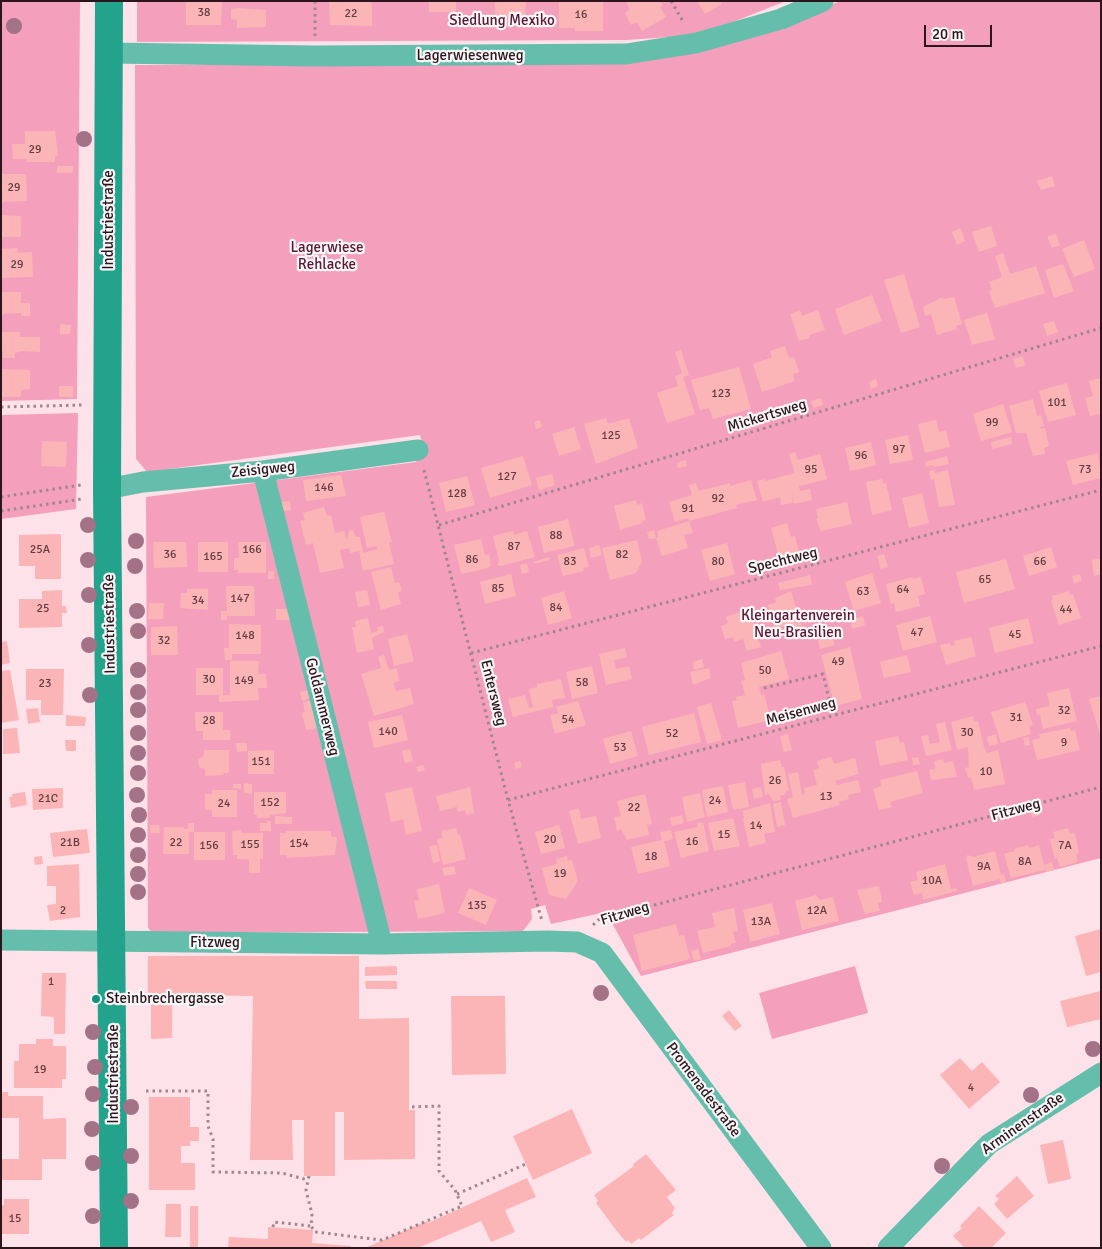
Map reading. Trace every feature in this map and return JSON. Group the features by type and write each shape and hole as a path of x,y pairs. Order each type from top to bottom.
{"street":[{"name":"Industriestraße","path":"109,1 109,405 94,487 112,942 114,1248"},
{"name":"Lagerwiesenweg","path":"109,53 315,56 626,54 696,43 781,19 823,1"},
{"name":"Zeisigweg","path":"94,487 263,471 418,450"},
{"name":"Goldammerweg","path":"263,471 382,944"},
{"path":"1,940 112,942"},
{"name":"Fitzweg","path":"112,942 382,944 577,942"},
{"name":"Promenadestraße","path":"577,942 602,953 821,1248"},
{"name":"Arminenstraße","path":"888,1248 989,1144 1101,1073"}],"path":[{"path":"315,1 315,56"},
{"name":"Mickertsweg","path":"439,525 1101,328"},
{"path":"1,407 109,405"},
{"name":"Entersweg","path":"418,450 439,525 508,800 548,941"},
{"path":"1,497 94,487"},
{"path":"1,511 76,502 94,487"},
{"name":"Spechtweg","path":"471,653 1101,490"},
{"name":"Meisenweg","path":"508,800 1101,646"},
{"path":"764,688 823,674 833,716"},
{"name":"Fitzweg","path":"577,942 598,920 1101,787"},
{"path":"146,1091 208,1091 208,1126 213,1139 213,1172 282,1172 308,1178 306,1190 312,1214 311,1226 315,1232 382,1240 462,1206 457,1194 439,1170 439,1106 409,1106"},
{"path":"457,1194 526,1164"},
{"path":"273,1227 274,1222 311,1226"}],"green space":[{"path":"1,1 80,1 77,399 1,401"},
{"name":"Siedlung Mexiko","path":"137,1 786,1 733,22 684,36 627,40 137,42"},
{"name":"Kleingartenverein Neu-Brasilien","path":"840,1 1101,1 1101,858 641,976 606,912 551,924 545,905 531,909 532,919 523,931 153,933 148,928 146,497 416,462 423,446 420,435 147,472 136,459 135,65 543,64 783,26"},
{"path":"78,413 76,509 1,519 1,415"},
{"path":"855,966 868,1013 772,1039 759,993"}],"building":[{"path":"186,1 222,1 221,25 186,25"},
{"path":"329,1 370,1 372,4 372,26 330,25"},
{"path":"429,1 456,1 456,12 429,12"},
{"path":"495,1 526,1 525,17 495,16"},
{"path":"603,1 603,31 575,31 575,28 559,28 559,2"},
{"path":"626,1 660,1 663,5 660,7 666,17 642,31 637,22 631,25 625,13 630,10"},
{"path":"697,1 720,1 722,4 705,14"},
{"path":"231,9 266,10 266,27 237,28 237,20 231,19"},
{"path":"25,131 55,131 58,156 55,156 55,162 27,162 27,159 13,159 12,144 25,144"},
{"path":"57,166 73,166 73,173 57,173"},
{"path":"1,174 26,174 27,201 1,202"},
{"path":"1052,176 1055,186 1041,190 1037,181"},
{"path":"1,215 21,216 21,237 1,237"},
{"path":"991,226 997,246 979,252 972,232"},
{"path":"960,228 965,241 957,245 952,232"},
{"path":"1056,234 1060,245 1052,248 1047,237"},
{"path":"1084,240 1095,269 1074,277 1062,249"},
{"path":"18,248 17,253 32,252 33,277 1,278 1,249"},
{"path":"1003,253 1010,274 1036,266 1045,293 995,308 989,291 992,290 989,282 1002,277 995,256"},
{"path":"1063,264 1074,291 1054,298 1045,270"},
{"path":"904,274 920,327 901,333 884,280"},
{"path":"1,292 21,292 21,303 30,303 30,316 21,316 21,313 1,314"},
{"path":"872,295 882,321 844,335 835,309"},
{"path":"943,297 943,299 954,297 962,324 956,326 957,329 937,335 931,314 925,316 923,307"},
{"path":"800,310 802,316 818,310 825,330 809,335 810,338 799,341 790,314"},
{"path":"987,313 995,339 972,345 964,320"},
{"path":"1054,321 1058,332 1047,336 1043,324"},
{"path":"60,324 71,325 70,334 60,334"},
{"path":"1,332 20,332 20,337 40,337 40,352 22,351 15,353 15,358 3,358"},
{"path":"785,346 789,358 794,357 799,372 793,374 795,381 762,392 753,364 772,357 770,351"},
{"path":"681,350 689,375 683,377 695,414 667,423 657,393 678,386 675,376 682,373 675,352"},
{"path":"1023,356 1025,365 1016,368 1013,359"},
{"path":"739,367 751,409 713,419 709,408 700,410 691,380"},
{"path":"1,369 30,370 30,389 21,390 21,397 1,397"},
{"path":"1101,378 1101,414 1090,416 1085,398 1093,396 1089,381"},
{"path":"876,379 878,386 871,389 869,382"},
{"path":"1067,383 1076,415 1048,422 1039,391"},
{"path":"59,386 73,386 73,397 59,397"},
{"path":"821,398 823,405 813,408 811,401"},
{"path":"1033,399 1037,416 1041,415 1044,426 1040,427 1041,429 1045,428 1049,446 1044,448 1045,454 1033,456 1026,433 1016,433 1009,406"},
{"path":"1003,404 1012,432 981,441 973,414"},
{"path":"606,418 608,424 629,418 638,448 596,464 584,424"},
{"path":"540,420 542,427 536,429 534,422"},
{"path":"936,420 939,432 946,430 950,447 925,453 918,424"},
{"path":"574,427 581,449 559,456 552,434"},
{"path":"908,435 913,460 890,464 885,440"},
{"path":"1011,437 1012,444 992,449 991,442"},
{"path":"42,441 67,442 66,467 41,466"},
{"path":"871,442 876,465 850,471 845,448"},
{"path":"795,452 798,460 820,454 827,479 799,486 800,491 810,489 812,500 794,504 792,493 793,503 781,505 780,497 763,502 757,481 764,479 765,481 795,473 789,454"},
{"path":"1098,453 1101,478 1073,485 1066,461"},
{"path":"523,456 532,485 490,498 481,468"},
{"path":"947,456 949,464 926,467 925,462"},
{"path":"686,460 687,466 678,468 677,463"},
{"path":"934,470 935,473 948,470 955,505 939,507 934,479 931,480 929,471"},
{"path":"552,474 555,485 539,490 536,478"},
{"path":"341,475 346,496 306,501 303,480"},
{"path":"467,476 475,505 446,512 439,483"},
{"path":"882,479 883,484 886,483 892,510 872,515 866,482"},
{"path":"751,480 757,500 736,505 737,508 689,521 688,518 675,522 669,502 692,495 689,485 696,483 699,491 730,483 730,486"},
{"path":"922,493 929,523 909,528 902,498"},
{"path":"636,500 637,505 642,503 646,520 620,530 614,506"},
{"path":"290,501 291,510 283,511 281,502"},
{"path":"847,502 852,524 821,531 816,519 818,518 816,509"},
{"path":"324,507 327,516 331,515 335,533 344,531 347,540 349,531 353,530 356,537 360,537 363,553 378,549 377,546 367,548 360,517 384,512 392,542 389,543 394,564 363,571 359,551 350,553 349,548 340,550 344,568 320,573 313,543 306,545 300,521 305,520 303,513"},
{"path":"568,519 575,546 544,553 538,527"},
{"path":"689,521 693,533 684,535 688,548 662,556 656,538 658,537 657,531"},
{"path":"787,523 791,537 795,536 800,556 780,561 771,528"},
{"path":"654,530 656,538 649,539 647,532"},
{"path":"513,531 514,535 527,531 535,557 501,566 497,565 499,561 493,536"},
{"path":"61,534 61,579 35,579 35,566 19,566 19,535"},
{"path":"481,539 485,555 489,554 491,565 488,568 461,574 454,545"},
{"path":"637,540 642,561 636,573 610,580 602,548"},
{"path":"153,542 186,542 187,567 154,568"},
{"path":"198,542 228,542 228,572 198,572"},
{"path":"238,542 266,542 266,573 238,573 238,570 234,570 234,558 239,558"},
{"path":"727,543 735,574 710,581 701,550"},
{"path":"599,545 602,555 591,558 589,548"},
{"path":"1051,547 1057,567 1029,576 1023,556"},
{"path":"584,548 589,567 583,568 584,571 563,576 557,555"},
{"path":"884,554 888,567 881,569 877,556"},
{"path":"549,557 550,560 534,564 533,562"},
{"path":"1101,558 1101,574 1094,576 1092,560"},
{"path":"1006,559 1015,589 964,603 956,572"},
{"path":"527,563 529,572 522,574 520,565"},
{"path":"391,567 395,583 399,582 402,591 398,592 401,604 381,610 371,572"},
{"path":"268,571 274,571 274,579 268,579"},
{"path":"872,573 881,603 854,611 845,582"},
{"path":"511,574 516,596 485,604 480,582"},
{"path":"1080,574 1082,581 1074,583 1072,576"},
{"path":"810,575 812,585 780,590 778,583"},
{"path":"913,577 913,579 921,577 925,594 918,596 920,606 896,612 894,603 891,604 886,584"},
{"path":"226,586 254,586 255,616 227,616 227,620 221,620 221,611 227,611"},
{"path":"187,589 208,589 208,610 180,608 181,593 187,593"},
{"path":"62,590 62,606 66,606 67,613 62,613 62,627 19,628 19,599 42,599 42,591"},
{"path":"367,590 370,605 358,607 355,592"},
{"path":"564,591 572,618 548,625 541,598"},
{"path":"791,591 804,633 793,638 788,625 775,629 768,605 776,602 775,598"},
{"path":"1069,591 1070,595 1073,594 1081,618 1059,625 1051,601 1053,600 1052,596"},
{"path":"149,603 164,603 163,619 148,619"},
{"path":"276,609 290,609 293,620 276,620"},
{"path":"749,609 761,647 747,651 743,639 734,642 733,637 725,639 721,626 728,623 726,617"},
{"path":"863,616 865,625 852,629 850,620"},
{"path":"930,616 937,642 903,651 896,625"},
{"path":"368,618 371,633 378,631 377,627 383,626 384,632 372,638 374,649 357,653 352,627 356,627 355,621"},
{"path":"1028,618 1034,643 995,653 989,628"},
{"path":"229,624 261,625 261,654 232,654 232,660 225,660 224,648 229,648"},
{"path":"177,626 178,655 151,655 151,627"},
{"path":"407,634 414,661 394,666 388,639"},
{"path":"832,636 835,645 820,649 818,640"},
{"path":"971,637 976,656 946,665 940,645 950,643 951,646 955,645 954,641"},
{"path":"7,641 10,663 1,665 1,642"},
{"path":"850,647 862,699 835,706 821,655"},
{"path":"625,648 627,657 614,660 616,669 629,666 632,679 606,685 599,654"},
{"path":"781,651 789,679 759,687 761,695 764,694 771,720 738,728 732,701 737,700 736,697 745,695 741,681 745,680 741,663"},
{"path":"384,655 389,670 397,668 399,681 393,683 396,691 410,688 414,704 374,716 361,674 381,668 378,657"},
{"path":"907,655 911,672 884,678 880,662"},
{"path":"702,659 704,667 694,670 693,662"},
{"path":"230,661 259,661 258,674 266,674 267,688 258,688 259,700 219,702 219,695 196,695 196,668 223,668 223,695 230,695"},
{"path":"592,666 598,693 572,699 566,672"},
{"path":"709,668 711,678 693,685 690,672"},
{"path":"26,669 64,669 63,715 41,715 41,700 26,700"},
{"path":"10,670 19,720 1,723 1,671"},
{"path":"561,679 565,698 552,700 553,707 513,717 508,699 525,695 529,708 533,707 529,689 537,687 537,684"},
{"path":"1069,688 1077,721 1043,729 1040,714 1037,715 1036,709 1050,706 1047,693"},
{"path":"309,690 311,698 302,701 300,692"},
{"path":"1101,696 1101,734 1100,734 1089,699"},
{"path":"314,700 317,728 306,730 302,713 305,712 303,702"},
{"path":"578,701 586,725 555,734 550,715 558,713 556,707"},
{"path":"1025,702 1033,725 1029,726 1031,734 1001,743 991,712"},
{"path":"711,703 722,740 707,744 697,707"},
{"path":"38,708 40,722 28,724 26,709"},
{"path":"195,712 223,712 223,730 230,730 230,740 203,740 203,731 196,731"},
{"path":"694,713 701,742 649,755 642,727"},
{"path":"66,715 86,717 85,726 66,726"},
{"path":"402,715 408,740 374,748 368,722"},
{"path":"973,716 974,722 978,721 987,753 998,750 1005,784 974,790 971,777 968,778 965,768 969,767 968,747 957,750 951,722"},
{"path":"945,722 952,750 926,756 921,736 928,735 930,744 940,742 936,724"},
{"path":"17,728 20,753 3,754 3,729"},
{"path":"1070,728 1071,731 1075,730 1080,750 1037,760 1032,740 1040,738 1039,734"},
{"path":"631,731 638,756 610,764 603,739"},
{"path":"788,734 792,750 784,752 780,736"},
{"path":"996,734 998,744 989,746 987,737"},
{"path":"898,736 900,743 904,742 908,760 880,766 875,741"},
{"path":"1029,737 1030,745 1025,746 1023,738"},
{"path":"65,740 76,740 76,751 66,751"},
{"path":"236,743 247,743 247,751 237,752"},
{"path":"410,749 413,761 405,763 402,751"},
{"path":"204,750 229,750 229,773 205,776 205,769 199,767 198,759 204,756"},
{"path":"274,750 274,774 248,774 248,751"},
{"path":"831,757 834,764 855,758 859,774 835,781 837,785 858,780 861,792 848,795 849,799 839,802 840,805 793,818 787,799 793,797 788,774 798,772 802,795 805,794 804,788 817,785 813,770 819,768 817,761"},
{"path":"918,757 920,764 913,765 912,758"},
{"path":"943,759 944,763 953,761 957,777 931,780 929,770 935,769 934,761"},
{"path":"780,760 782,767 784,767 789,790 786,791 786,794 780,796 781,800 773,801 769,794 765,795 761,764"},
{"path":"520,761 522,767 516,769 514,763"},
{"path":"423,765 425,770 418,772 416,767"},
{"path":"917,771 923,793 890,802 892,807 879,810 873,789 882,786 880,780"},
{"path":"745,782 749,807 733,810 728,785"},
{"path":"244,783 252,784 252,794 244,793"},
{"path":"233,784 241,784 241,789 233,788"},
{"path":"723,786 728,812 707,817 702,790"},
{"path":"412,787 422,831 406,835 403,819 391,822 385,793"},
{"path":"470,787 474,813 466,815 465,810 458,812 457,807 440,811 436,796"},
{"path":"761,787 763,797 754,799 752,789"},
{"path":"63,788 63,808 33,810 32,789"},
{"path":"212,790 237,790 237,817 212,817 212,810 205,810 205,794 212,794"},
{"path":"25,792 27,805 11,808 9,797 12,797 12,794"},
{"path":"254,792 286,792 286,813 270,815 270,818 257,818 257,815 254,815"},
{"path":"700,793 705,817 687,822 682,797"},
{"path":"645,794 652,824 647,825 649,835 627,840 621,829 617,831 614,817 621,816 617,801"},
{"path":"781,802 785,825 777,827 773,804"},
{"path":"770,803 775,832 764,834 766,843 749,847 743,811"},
{"path":"579,808 581,819 596,816 601,838 578,844 569,811"},
{"path":"1038,808 1040,815 1032,817 1030,810"},
{"path":"682,815 684,823 672,826 670,818"},
{"path":"275,816 292,817 292,824 275,824"},
{"path":"733,818 740,846 714,851 708,823"},
{"path":"267,821 271,821 271,831 260,831 260,823 267,823"},
{"path":"703,822 709,851 681,858 674,832 698,827 697,823"},
{"path":"188,823 194,823 194,832 189,832 189,854 163,854 164,827 184,827 184,829 188,829"},
{"path":"150,825 159,825 160,833 150,833"},
{"path":"559,825 565,848 541,854 535,832"},
{"path":"456,828 458,835 460,834 466,859 443,865 437,840 443,838 441,831"},
{"path":"1068,828 1070,834 1075,833 1079,853 1076,854 1078,862 1060,867 1057,858 1055,859 1050,839 1055,838 1053,832"},
{"path":"87,829 90,853 53,857 50,833"},
{"path":"241,830 241,833 263,833 263,859 260,859 260,873 249,873 249,859 237,859 237,855 233,855 232,831"},
{"path":"671,830 673,839 664,841 670,866 638,874 631,847 662,840 660,832"},
{"path":"286,831 331,831 331,837 337,837 335,855 287,858 287,855 280,855 280,833 286,833"},
{"path":"194,832 225,832 225,860 194,860"},
{"path":"437,845 440,861 433,863 429,846"},
{"path":"1028,845 1029,848 1039,845 1045,870 1011,878 1004,854"},
{"path":"995,851 1001,875 1004,874 1006,882 1001,884 1000,879 973,886 966,859 967,855 974,857"},
{"path":"42,856 43,864 35,865 34,857"},
{"path":"567,856 568,861 572,860 578,881 566,899 549,895 542,868 557,864 556,859"},
{"path":"1052,862 1054,870 1046,872 1044,865"},
{"path":"79,864 80,917 50,921 47,905 56,904 56,886 47,886 47,866"},
{"path":"945,864 951,889 956,888 957,891 923,900 922,893 914,895 910,882 918,880 916,872"},
{"path":"454,866 456,874 444,876 442,868"},
{"path":"439,884 445,913 418,919 414,901 419,900 417,889"},
{"path":"879,886 882,902 878,903 880,911 865,914 857,890"},
{"path":"469,888 497,900 486,925 458,913"},
{"path":"816,895 820,900 833,897 839,921 802,930 795,901"},
{"path":"772,903 780,934 750,942 743,910"},
{"path":"734,908 738,931 733,932 736,943 703,953 697,931 715,927 712,913"},
{"path":"676,924 679,936 684,935 690,959 642,971 633,935"},
{"path":"1101,929 1101,972 1086,976 1075,936"},
{"path":"698,949 701,959 694,961 691,951"},
{"path":"148,956 359,956 359,1019 409,1018 409,1110 415,1110 415,1159 344,1160 344,1112 335,1112 335,1176 304,1176 304,1120 292,1120 293,1160 250,1160 253,996 172,995 172,1038 151,1039 151,995 148,995"},
{"path":"397,966 397,975 365,976 365,967"},
{"path":"42,973 66,973 65,1034 54,1034 54,1017 41,1016"},
{"path":"365,981 397,981 397,989 366,989"},
{"path":"1101,991 1101,1019 1067,1027 1060,1001"},
{"path":"451,996 505,996 506,1074 452,1075"},
{"path":"729,1010 742,1026 735,1031 722,1016"},
{"path":"36,1039 53,1039 53,1046 66,1046 66,1079 62,1079 62,1088 14,1088 14,1061 19,1061 19,1044 36,1044"},
{"path":"960,1058 972,1071 982,1062 1000,1082 969,1109 940,1075"},
{"path":"1,1092 8,1092 8,1096 43,1096 43,1119 66,1118 66,1159 42,1159 42,1180 1,1180 1,1159 19,1159 19,1118 1,1118"},
{"path":"149,1097 190,1097 190,1127 199,1127 199,1141 190,1141 190,1146 181,1146 181,1163 195,1163 195,1190 149,1190"},
{"path":"572,1109 592,1153 533,1180 513,1136"},
{"path":"1063,1140 1071,1179 1048,1184 1040,1145"},
{"path":"646,1154 676,1190 667,1197 675,1208 672,1213 674,1215 641,1240 639,1238 631,1244 628,1240 626,1242 616,1230 596,1203 598,1201 594,1195 634,1166 633,1164"},
{"path":"1017,1176 1034,1196 1007,1219 994,1204 999,1199 995,1196"},
{"path":"527,1178 536,1197 505,1210 515,1232 491,1242 481,1221 418,1248 365,1248 427,1221 428,1223"},
{"path":"4,1199 29,1199 29,1234 1,1234 1,1205 4,1205"},
{"path":"166,1204 181,1204 181,1237 165,1237"},
{"path":"190,1206 198,1206 198,1248 190,1248"},
{"path":"979,1206 1006,1233 991,1248 965,1248 953,1236 962,1228 960,1226"},
{"path":"268,1227 313,1230 312,1243 351,1246 351,1248 228,1248 229,1237 268,1239"}],"place":[{"name":"Steinbrechergasse","path":"96,999"}],"park label":[{"name":"Lagerwiese Rehlacke","path":"327,256"}]}
